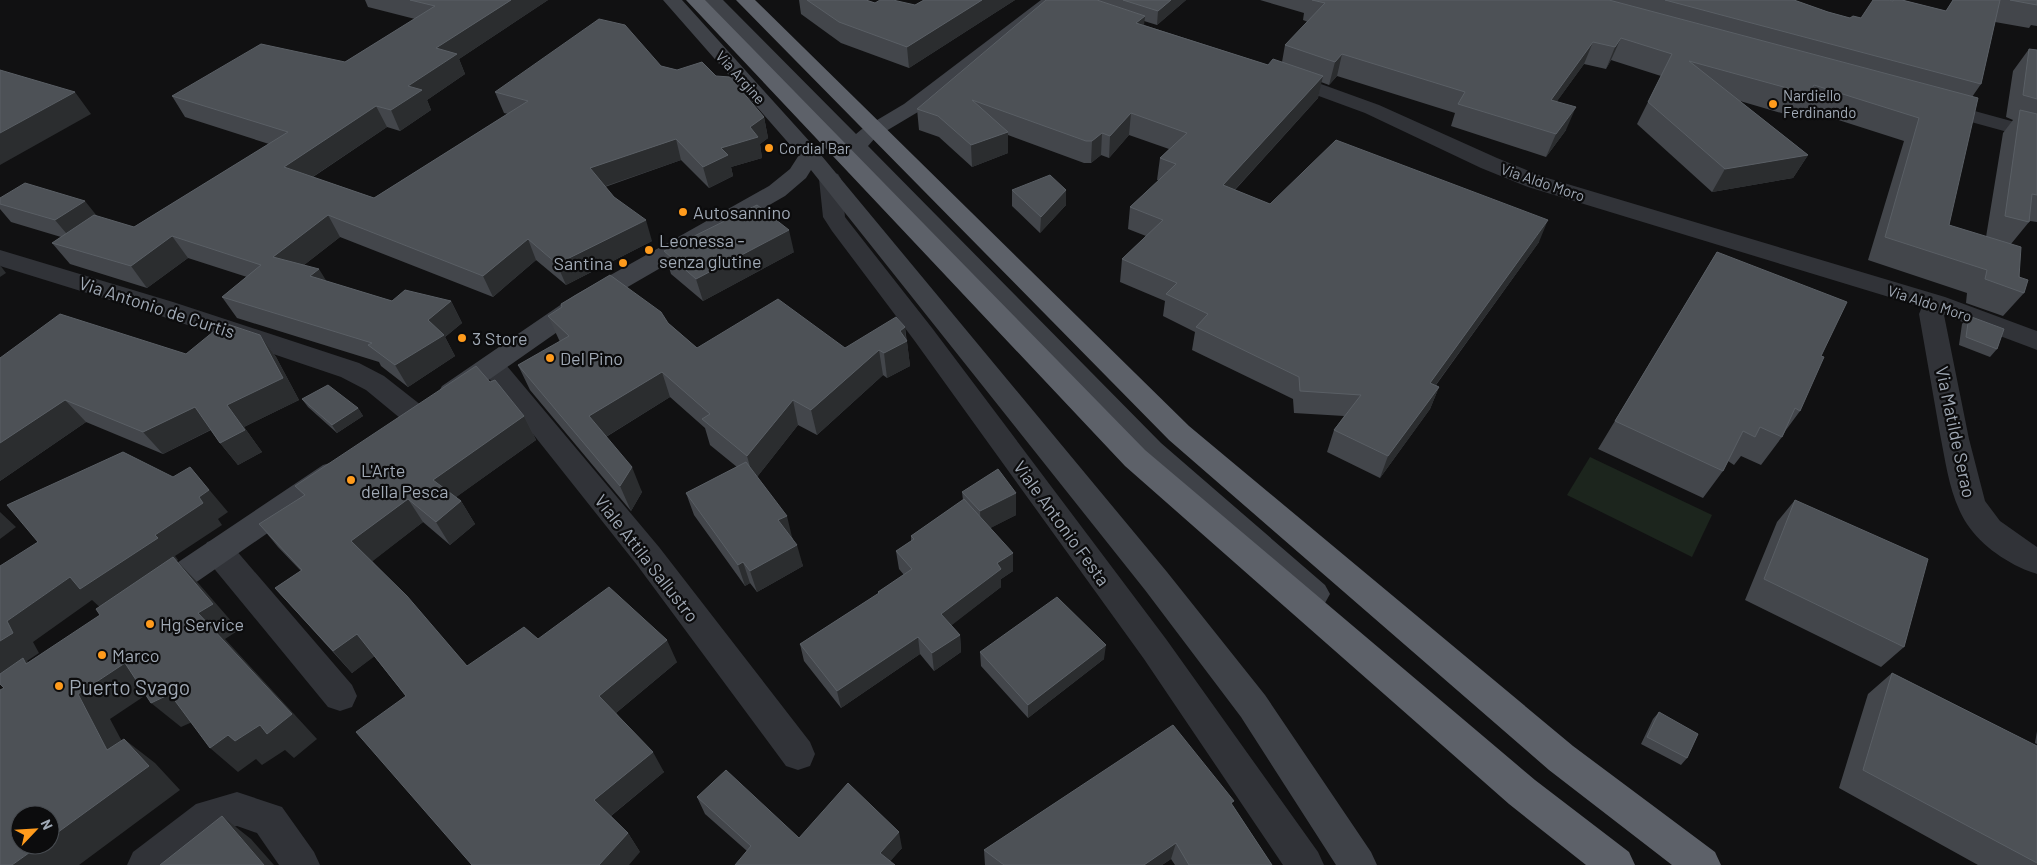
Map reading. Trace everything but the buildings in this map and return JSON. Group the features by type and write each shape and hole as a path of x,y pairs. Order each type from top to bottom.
{"highway":[{"path":"695,0 1135,458 1522,792 1616,865"},
{"path":"745,0 1179,433 1561,758 1702,865"}],"street":[{"name":"Via Argine","path":"672,0 830,179 1156,581 1247,699 1358,865"},
{"path":"713,0 856,138 1151,450 1534,787 1634,865"},
{"path":"856,138 911,108 1059,1"},
{"name":"Via Aldo Moro","path":"1262,69 1372,109 1489,163 1536,182 1936,303 2037,341"},
{"path":"1922,103 2037,134"},
{"path":"492,365 584,301 777,190 798,173 810,155"},
{"path":"777,190 830,179"},
{"name":"Viale Antonio Festa","path":"830,179 834,217 840,226 923,334 1155,649 1305,865"},
{"name":"Via Antonio de Curtis","path":"0,258 174,311 350,370 375,383 406,423 492,365"},
{"name":"Via Matilde Serao","path":"1936,303 1931,314 1969,500 1977,516 1994,533 2017,551 2037,562"},
{"name":"Viale Attila Sallustro","path":"492,365 648,556 798,754"},
{"path":"137,607 356,457"},
{"path":"218,551 340,696"},
{"path":"146,865 209,816 237,809 269,819 301,865"}],"shaded area":[{"path":"1590,457 1712,515 1692,557 1567,495"}],"place":[{"name":"Nardiello Ferdinando","path":"1773,104"},
{"name":"Cordial Bar","path":"769,148"},
{"name":"Autosannino","path":"683,212"},
{"name":"Leonessa - senza glutine","path":"649,250"},
{"name":"Santina","path":"623,263"},
{"name":"3 Store","path":"462,338"},
{"name":"Del Pino","path":"550,358"},
{"name":"L'Arte della Pesca","path":"351,480"},
{"name":"Hg Service","path":"150,624"},
{"name":"Marco","path":"102,655"},
{"name":"Puerto Svago","path":"59,686"}]}
